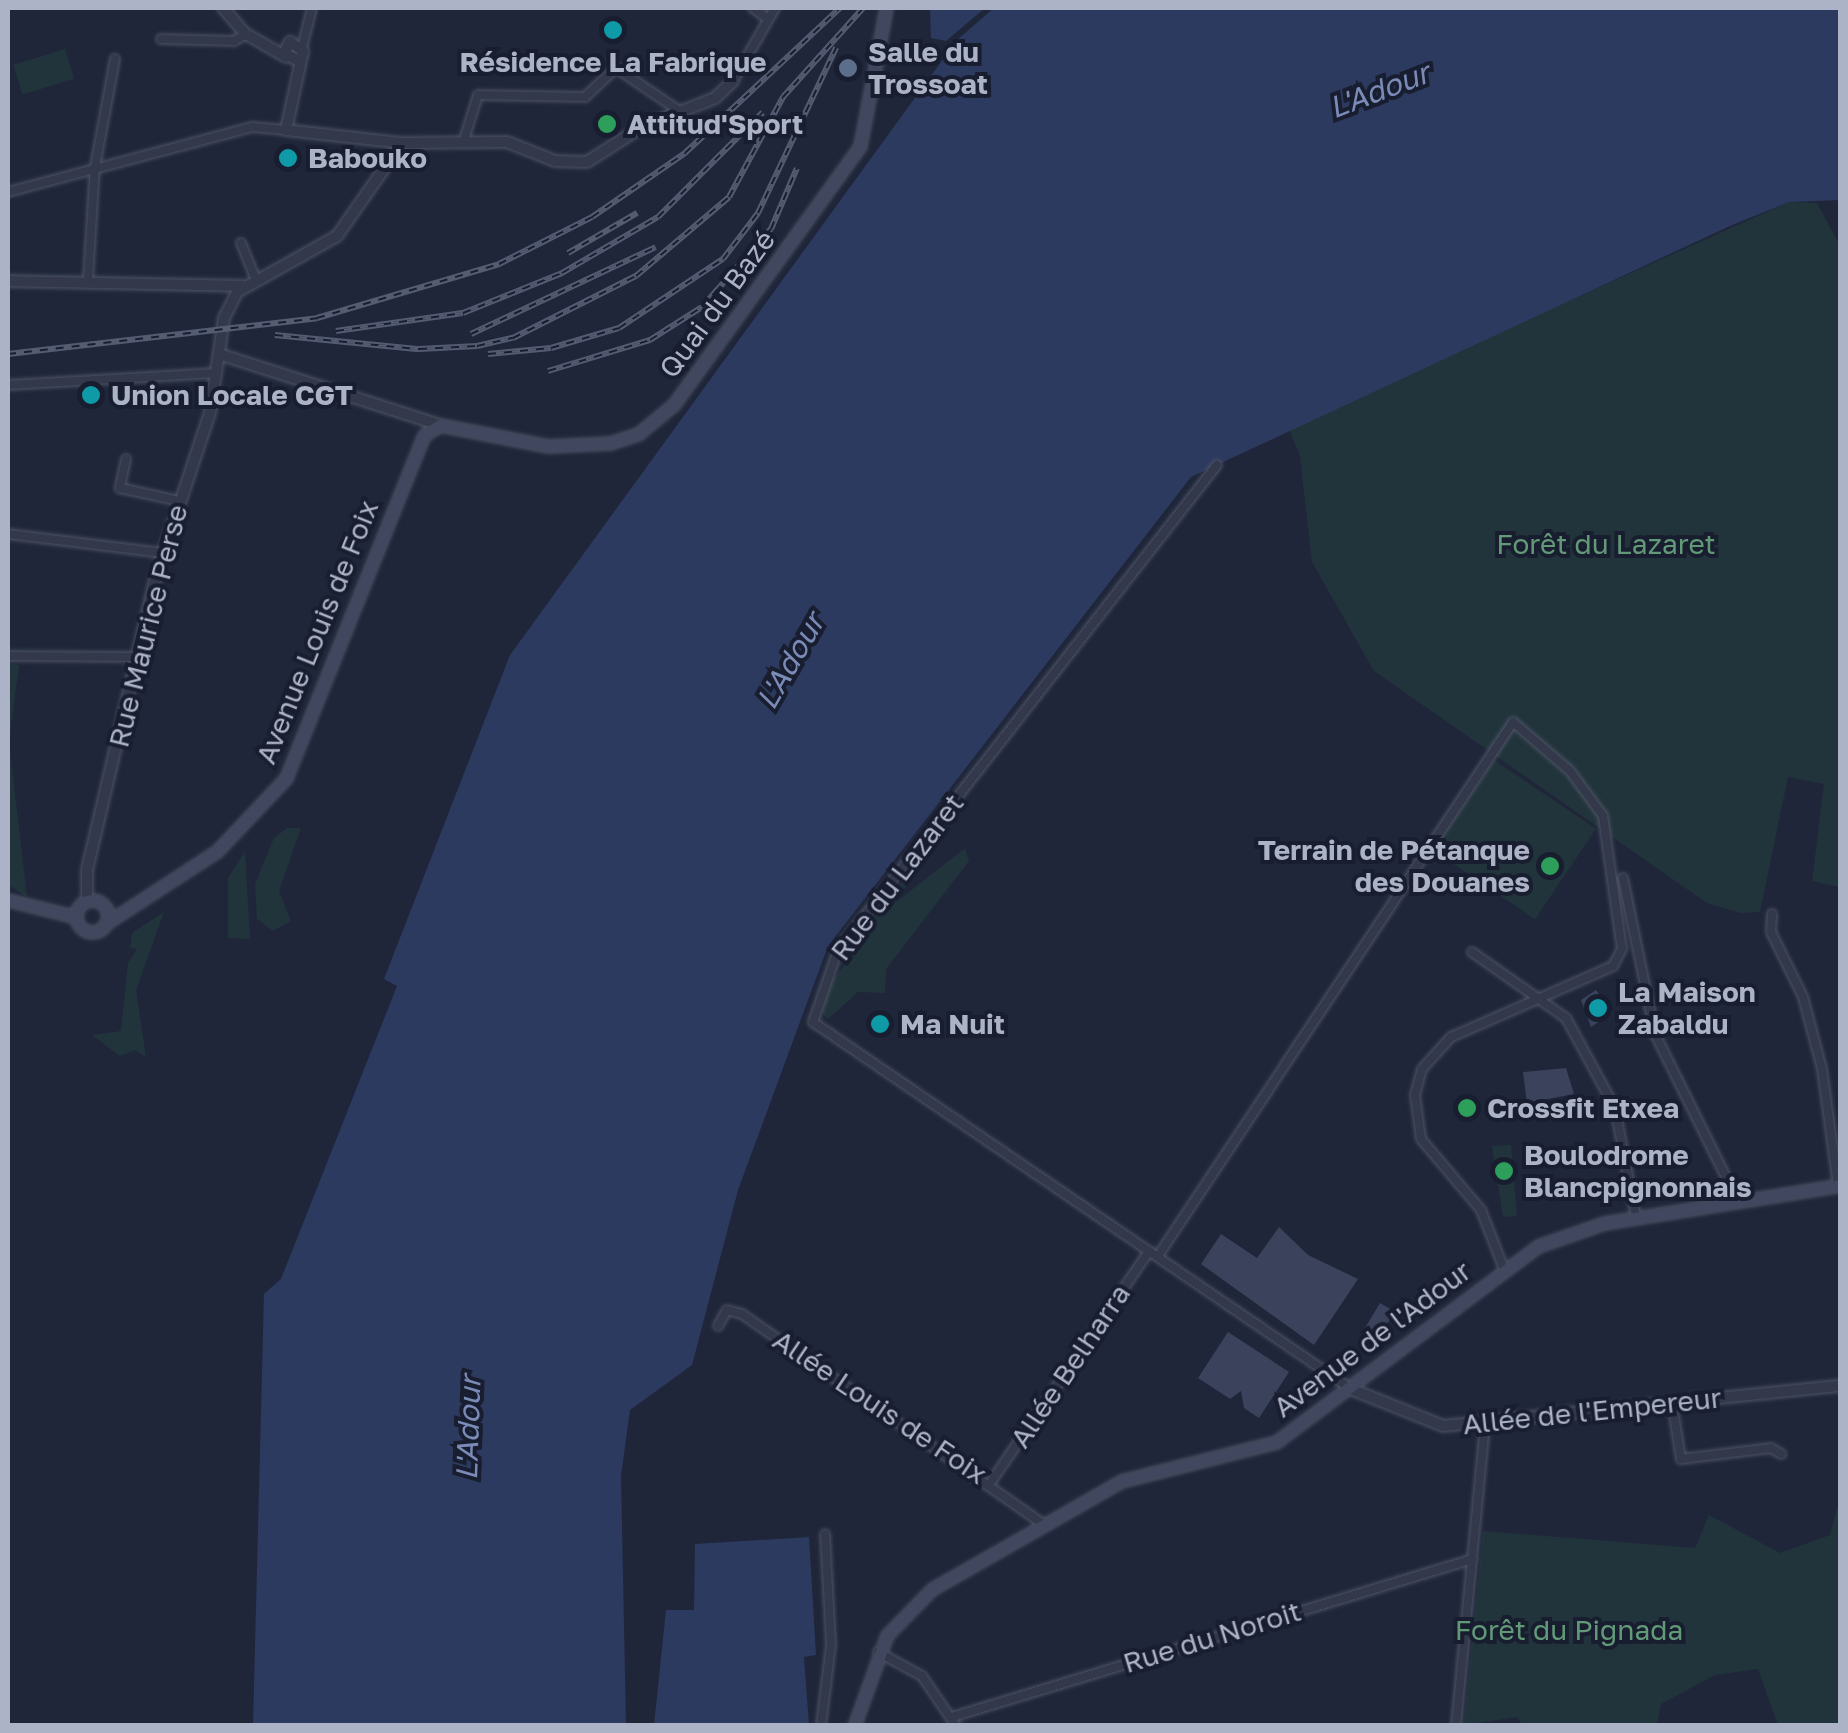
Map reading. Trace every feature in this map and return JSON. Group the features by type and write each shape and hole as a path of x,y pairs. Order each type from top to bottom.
{"main road":[{"name":"Quai du Bazé","path":"440,425 587,446 624,440 666,413 860,146 886,8"},
{"name":"Avenue Louis de Foix","path":"106,918 122,913 246,827 286,778 422,441 440,425"},
{"path":"8,900 76,916 88,931 106,918 88,900 76,916"},
{"name":"Avenue de l'Adour","path":"854,1726 878,1652 919,1598 1042,1523 1121,1481 1259,1450 1351,1389 1504,1269 1552,1239 1636,1217 1839,1186"}],"street":[{"path":"223,8 246,34 295,55"},
{"path":"286,130 295,55 312,8"},
{"path":"753,8 768,18"},
{"path":"8,192 262,125 402,143 464,140 588,162 732,81 775,8"},
{"path":"161,39 234,41 246,34"},
{"path":"261,43 290,42 295,55"},
{"path":"88,280 95,167 115,59"},
{"path":"464,140 468,107 478,95 585,97 620,68 681,112"},
{"path":"8,281 242,286 337,236 402,143"},
{"path":"241,243 255,277"},
{"name":"Rue Maurice Perse","path":"88,900 86,870 163,553 217,372 224,318 242,286"},
{"path":"219,354 440,425"},
{"path":"8,385 217,372"},
{"path":"126,458 120,488 179,501"},
{"name":"Rue du Lazaret","path":"1217,465 1176,507 838,950 813,1022 1351,1389"},
{"path":"8,534 163,553"},
{"path":"8,656 138,657"},
{"name":"Allée Belharra","path":"990,1482 1153,1253 1513,722 1570,771 1603,816 1622,949 1613,966 1544,996"},
{"path":"1623,878 1656,1034 1738,1201"},
{"path":"1772,914 1771,932 1803,997 1822,1069 1839,1186"},
{"path":"1472,952 1544,996 1615,1108 1636,1217"},
{"path":"1504,1269 1481,1210 1421,1139 1415,1095 1434,1050 1451,1037 1544,996"},
{"name":"Allée Louis de Foix","path":"718,1326 727,1310 742,1314 990,1482 1042,1523"},
{"name":"Allée de l'Empereur","path":"1351,1389 1425,1422 1486,1424 1840,1386"},
{"path":"1672,1403 1681,1459 1771,1448 1781,1454"},
{"path":"1456,1726 1486,1424"},
{"path":"821,1726 831,1644 825,1534"},
{"name":"Rue du Noroit","path":"954,1721 1473,1559"},
{"path":"878,1652 907,1667 954,1721"}],"green space":[{"path":"65,49 74,79 22,94 13,65"},
{"name":"Forêt du Lazaret","path":"1789,202 1817,203 1840,246 1840,887 1812,881 1824,784 1788,777 1760,912 1741,913 1707,903 1374,671 1312,562 1300,456 1288,427"},
{"path":"8,664 19,665 9,742 27,897 8,885"},
{"path":"1494,760 1596,829 1535,919 1433,850"},
{"path":"287,828 301,828 279,891 291,921 273,931 257,919 255,884 274,838"},
{"path":"965,848 969,861 886,969 885,993 858,992 828,1019 822,1013 829,984 853,955 861,929 901,883 912,876 895,903"},
{"path":"245,851 250,939 228,938 228,878"},
{"path":"164,912 136,990 146,1057 135,1050 120,1056 92,1035 121,1031 128,963 137,949 130,948 132,933"},
{"name":"Boulodrome Blancpignonnais","path":"1511,1145 1517,1216 1503,1217 1492,1146"},
{"name":"Forêt du Pignada","path":"1840,1497 1840,1725 1778,1725 1758,1669 1715,1675 1661,1704 1657,1725 1522,1725 1517,1717 1464,1725 1483,1531 1695,1548 1709,1515 1780,1553 1830,1535"}],"water":[{"path":"930,8 985,8 946,41 931,38"},
{"name":"L'Adour","path":"994,8 1840,8 1840,200 1789,202 1732,225 1191,477 828,946 738,1190 692,1365 630,1410 621,1476 626,1725 253,1725 264,1294 281,1279 397,986 384,979 510,655 957,40"},
{"path":"809,1537 816,1655 804,1657 809,1725 654,1725 666,1610 694,1610 695,1544"}],"building":[{"name":"La Maison Zabaldu","path":"1596,990 1612,1013 1591,1027 1581,1000"},
{"path":"1566,1068 1574,1094 1527,1103 1523,1072"},
{"path":"1279,1227 1308,1255 1358,1279 1314,1345 1201,1264 1221,1234 1257,1258"},
{"path":"1380,1303 1395,1312 1379,1337 1365,1329"},
{"path":"1228,1332 1289,1372 1259,1418 1244,1408 1241,1391 1230,1399 1198,1378"}],"railway":[{"path":"8,354 317,318 499,264 592,217 685,153 840,8"},
{"path":"275,335 419,349 477,346 513,338 636,276 729,197 783,97 863,8"},
{"path":"488,354 551,348 619,328 723,259 758,213 836,48"},
{"path":"336,331 463,313 562,273 658,217 763,112"},
{"path":"548,371 650,340 702,307 771,229 797,168"},
{"path":"568,253 637,213"},
{"path":"471,334 656,247"}],"place":[{"name":"Résidence La Fabrique","path":"613,30"},
{"name":"Salle du Trossoat","path":"848,68"},
{"name":"Attitud'Sport","path":"607,124"},
{"name":"Babouko","path":"288,158"},
{"name":"Union Locale CGT","path":"91,395"},
{"name":"Terrain de Pétanque des Douanes","path":"1550,866"},
{"name":"La Maison Zabaldu","path":"1598,1008"},
{"name":"Ma Nuit","path":"880,1024"},
{"name":"Crossfit Etxea","path":"1467,1108"},
{"name":"Boulodrome Blancpignonnais","path":"1504,1171"}]}
